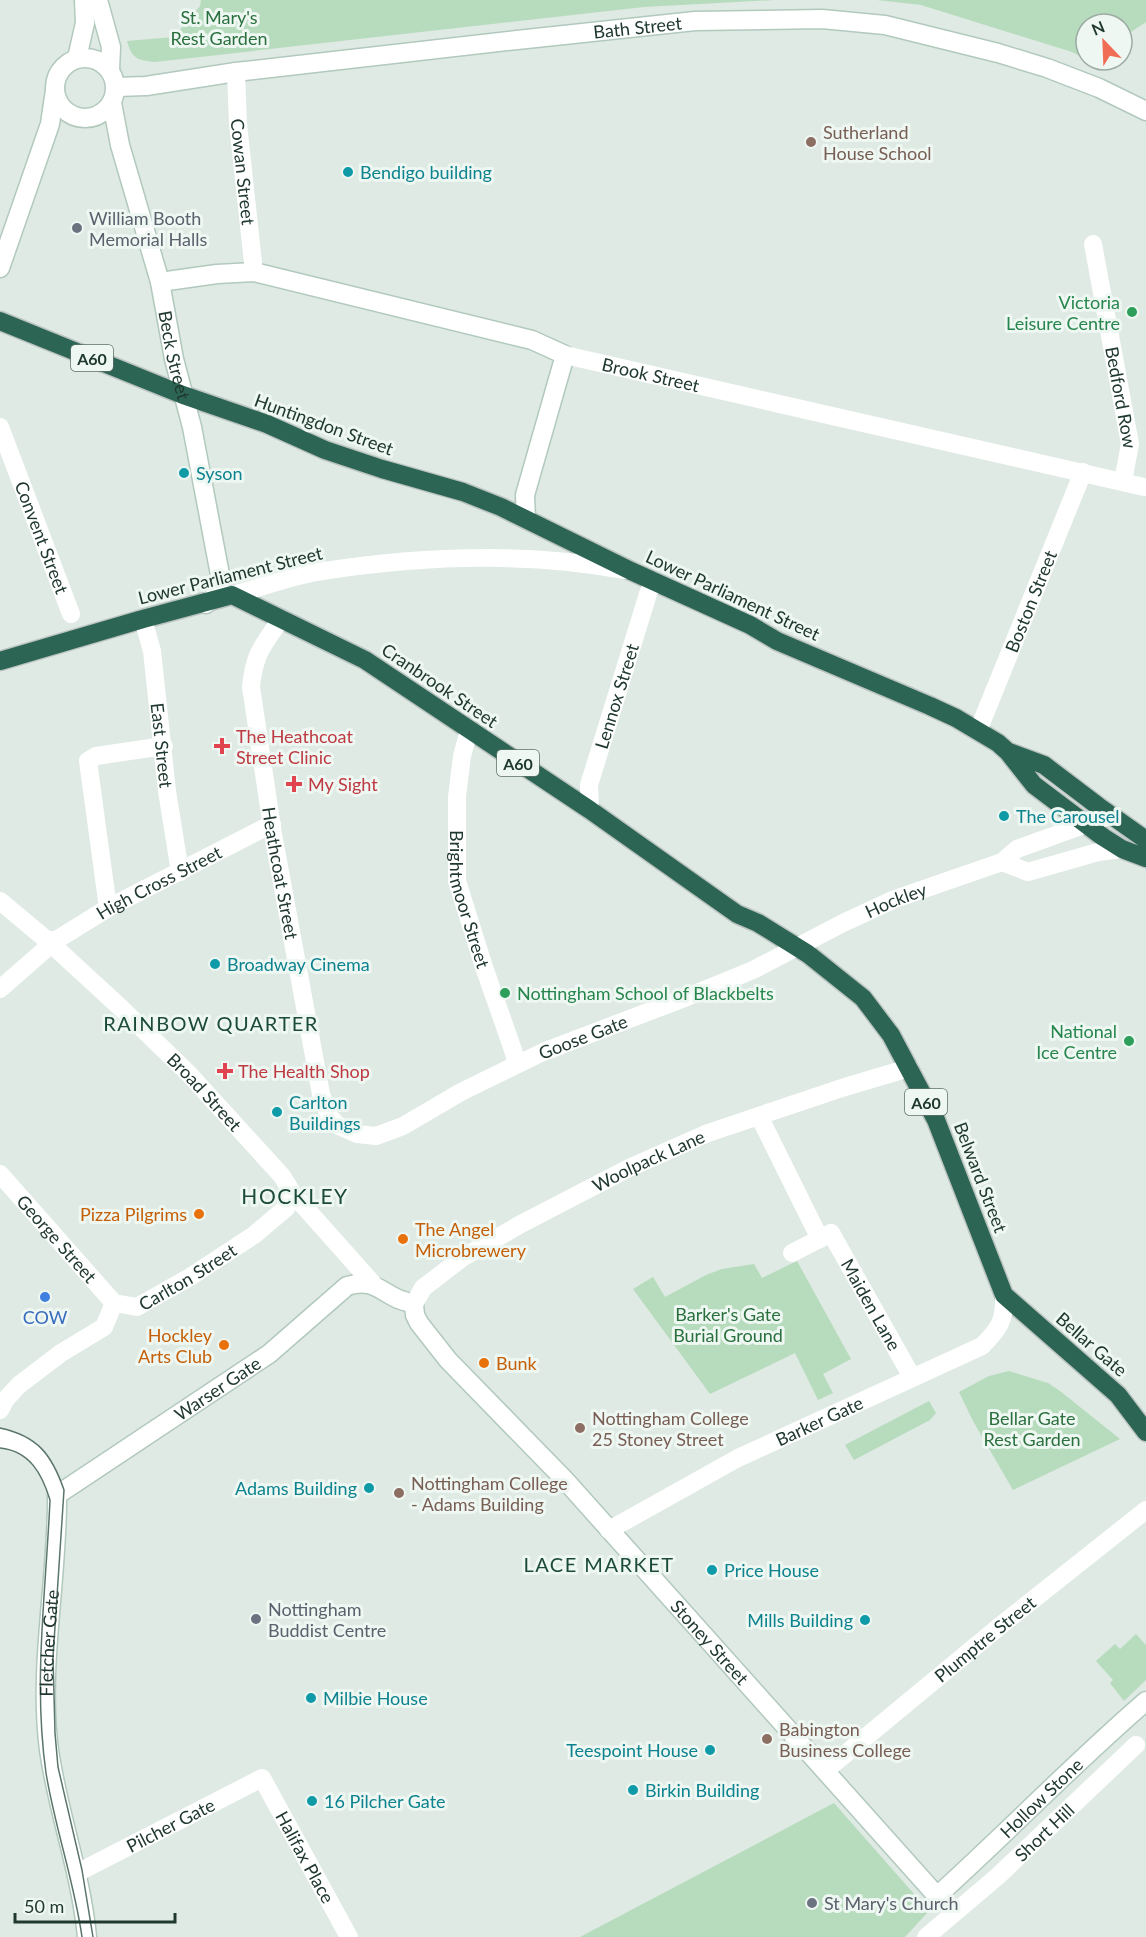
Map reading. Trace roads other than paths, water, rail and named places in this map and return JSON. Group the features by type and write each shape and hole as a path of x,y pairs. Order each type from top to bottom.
{"highway":[{"name":"Huntingdon Street","path":"0,321 183,395 267,424 325,450 463,492 501,507 631,571"},
{"name":"Lower Parliament Street","path":"631,571 750,625 777,641 930,705 978,731 1008,752 1044,765 1146,840"},
{"name":"Lower Parliament Street","path":"0,661 143,619 232,596"},
{"name":"Cranbrook Street","path":"232,596 312,636 356,654 590,810 737,914 758,923 795,947"},
{"name":"Lower Parliament Street","path":"1008,752 1034,785 1122,849 1146,858"},
{"name":"Belward Street","path":"795,947 808,954 863,998 891,1035 936,1120 1004,1295"},
{"name":"Bellar Gate","path":"1004,1295 1118,1395 1146,1432"}],"street":[{"path":"77,58 85,23 84,0"},
{"name":"Beck Street","path":"98,0 111,47 120,145 160,282 183,395 192,427 221,580 219,590 206,604"},
{"name":"Bath Street","path":"113,87 146,86 236,72 695,21 822,19 885,25 999,53 1099,88 1146,111"},
{"path":"0,268 50,124 55,87 61,69 77,58 95,59 113,87 105,111 86,118 76,117 60,105 55,87"},
{"name":"Cowan Street","path":"236,72 238,124 254,272"},
{"name":"Bedford Row","path":"1093,244 1130,444 1123,481"},
{"name":"Brook Street","path":"160,282 217,274 254,272 532,340 565,355 1144,487"},
{"path":"526,519 525,495 565,355"},
{"name":"Convent Street","path":"0,427 71,614"},
{"name":"Boston Street","path":"978,731 1083,472"},
{"name":"Lower Parliament Street","path":"232,596 314,573 441,559 512,557 578,562 631,571"},
{"name":"Lennox Street","path":"590,810 589,785 653,581"},
{"name":"East Street","path":"143,619 152,651 164,746 167,791 180,872"},
{"name":"Heathcoat Street","path":"281,619 258,653 253,667 251,687 272,824 321,1094 329,1116 337,1125 357,1134 376,1136"},
{"name":"Brightmoor Street","path":"469,730 462,756 457,796 457,882 516,1064"},
{"path":"108,908 88,761 96,756 164,746"},
{"name":"Hockley","path":"795,947 888,902 1002,862 1017,849 1111,815"},
{"name":"High Cross Street","path":"48,941 58,939 108,908 272,824"},
{"path":"1002,862 1028,872 1098,852 1122,849"},
{"name":"Broad Street","path":"0,901 48,941 189,1074 282,1176 293,1194"},
{"path":"0,989 48,947 48,941"},
{"name":"Goose Gate","path":"376,1136 403,1126 461,1092 516,1064 753,970 795,947"},
{"name":"Woolpack Lane","path":"414,1304 417,1296 432,1280 462,1258 520,1224 629,1168 708,1133 909,1068"},
{"name":"Maiden Lane","path":"759,1116 912,1377"},
{"name":"George Street","path":"0,1174 114,1303"},
{"path":"293,1194 374,1285 396,1298 414,1304"},
{"name":"Carlton Street","path":"0,1410 19,1385 61,1353 104,1327 114,1303 137,1307 190,1277 254,1235 286,1208 293,1194"},
{"path":"792,1253 830,1234"},
{"name":"Warser Gate","path":"57,1495 268,1354 347,1286 358,1282 374,1285"},
{"name":"Barker Gate","path":"609,1530 722,1466 982,1346 1000,1326 1005,1311 1004,1295"},
{"name":"Stoney Street","path":"414,1304 418,1323 433,1342 478,1392 565,1480 826,1770 937,1896 950,1918"},
{"name":"Fletcher Gate","path":"1,1436 34,1452 45,1464 57,1495 47,1664 49,1749 84,1904 87,1937"},
{"name":"Plumptre Street","path":"826,1770 1000,1626 1146,1510"},
{"name":"Hollow Stone","path":"937,1896 992,1847 1101,1740 1146,1701"},
{"name":"Short Hill","path":"926,1937 998,1876 1136,1745"},
{"name":"Pilcher Gate","path":"77,1873 262,1778"},
{"name":"Halifax Place","path":"262,1778 349,1937"}],"tram line":[{"path":"0,1428 24,1436 42,1449 54,1467 64,1490 53,1657 55,1733 58,1767 82,1870 93,1937"},
{"path":"0,1448 19,1454 33,1465 43,1481 50,1500 40,1671 42,1739 50,1794 82,1937"}],"place":[{"name":"Sutherland House School","path":"811,142"},
{"name":"Bendigo building","path":"348,172"},
{"name":"William Booth Memorial Halls","path":"77,228"},
{"name":"Victoria Leisure Centre","path":"1132,312"},
{"name":"Syson","path":"184,473"},
{"name":"The Heathcoat Street Clinic","path":"222,746"},
{"name":"My Sight","path":"294,784"},
{"name":"The Carousel","path":"1004,816"},
{"name":"Broadway Cinema","path":"215,964"},
{"name":"Nottingham School of Blackbelts","path":"505,993"},
{"name":"National Ice Centre","path":"1129,1041"},
{"name":"The Health Shop","path":"225,1071"},
{"name":"Carlton Buildings","path":"277,1112"},
{"name":"Pizza Pilgrims","path":"199,1214"},
{"name":"The Angel Microbrewery","path":"403,1239"},
{"name":"COW","path":"45,1297"},
{"name":"Hockley Arts Club","path":"224,1345"},
{"name":"Bunk","path":"484,1363"},
{"name":"Nottingham College 25 Stoney Street","path":"580,1428"},
{"name":"Adams Building","path":"369,1488"},
{"name":"Nottingham College - Adams Building","path":"399,1493"},
{"name":"Price House","path":"712,1570"},
{"name":"Nottingham Buddist Centre","path":"256,1619"},
{"name":"Mills Building","path":"865,1620"},
{"name":"Milbie House","path":"311,1698"},
{"name":"Babington Business College","path":"767,1739"},
{"name":"Teespoint House","path":"710,1750"},
{"name":"Birkin Building","path":"633,1790"},
{"name":"16 Pilcher Gate","path":"312,1801"},
{"name":"St Mary's Church","path":"812,1903"}],"district":[{"name":"RAINBOW QUARTER","path":"211,1023"},
{"name":"HOCKLEY","path":"295,1195"},
{"name":"LACE MARKET","path":"599,1564"}],"park label":[{"name":"St. Mary's Rest Garden","path":"219,27"},
{"name":"Barker's Gate Burial Ground","path":"728,1324"},
{"name":"Bellar Gate Rest Garden","path":"1032,1428"}]}
